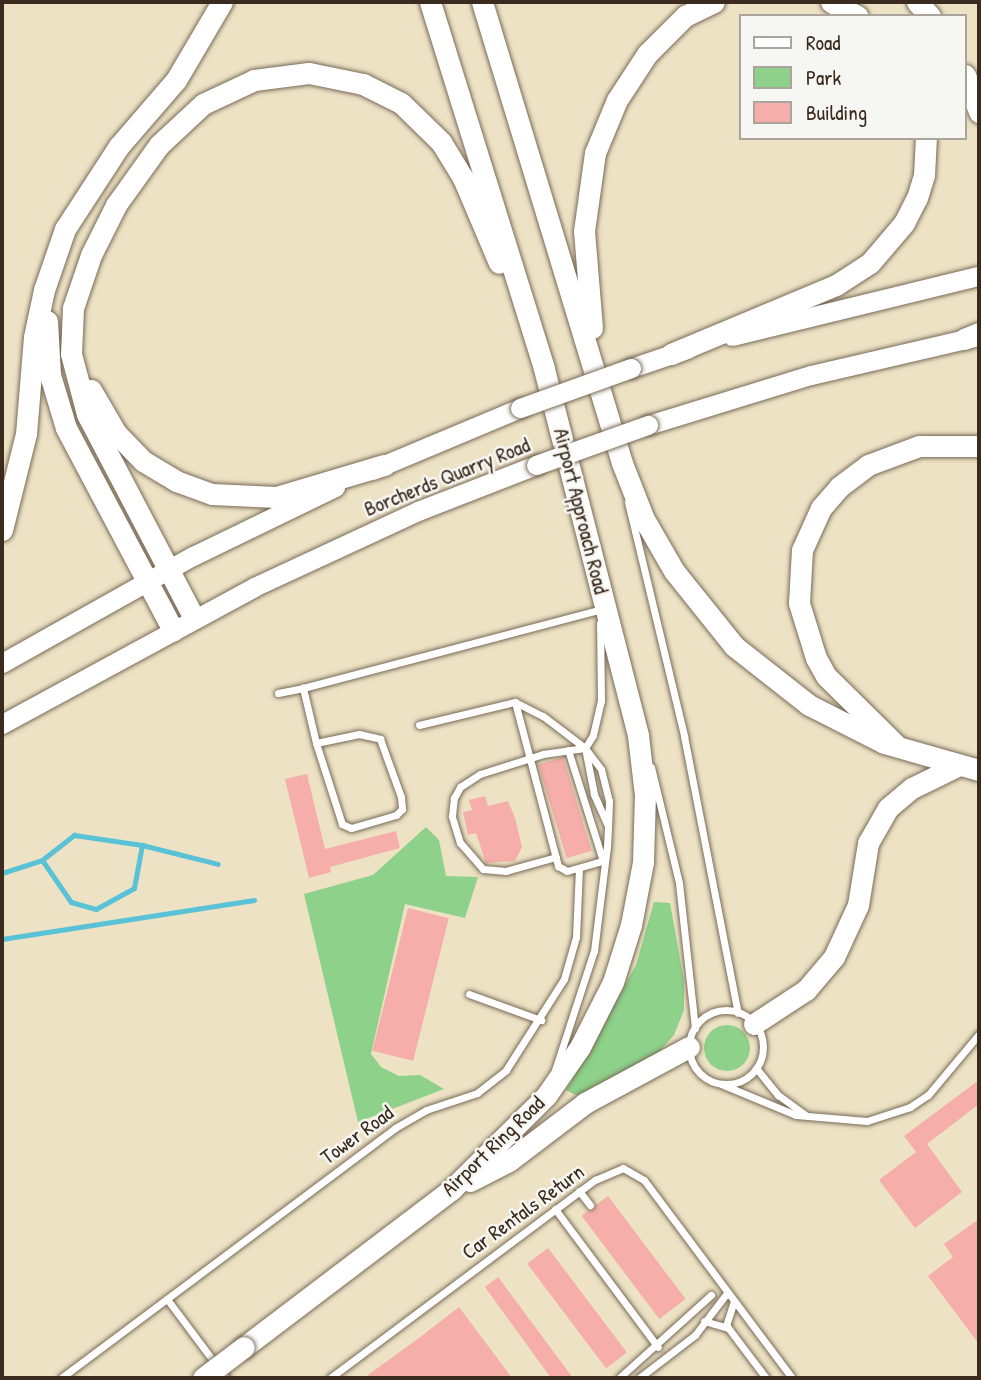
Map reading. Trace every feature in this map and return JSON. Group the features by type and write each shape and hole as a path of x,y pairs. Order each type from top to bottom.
{"main road":[{"path":"2,530 26,435 34,337 52,270 77,208 119,146 176,80 222,2"},
{"name":"Airport Approach Road","path":"430,2 544,368 600,601 638,735"},
{"path":"482,2 593,358 622,463 645,519 674,571 734,646 819,712 900,749 979,770"},
{"path":"593,358 584,232 596,153 617,100 647,54 685,16 715,2"},
{"path":"831,2 853,14"},
{"path":"194,618 76,384 71,346 73,308 99,238 148,159 203,104 240,84 281,74 350,79 401,103 449,153 544,368"},
{"path":"967,81 978,113"},
{"path":"671,354 864,269 910,215 924,175 926,140"},
{"path":"99,238 81,303 83,360 102,412 143,461 200,491 250,499 289,495 384,465"},
{"path":"52,270 47,339 57,402 70,436 173,630"},
{"name":"Borcherds Quarry Road","path":"2,663 168,569 384,465 520,408 671,354 979,276"},
{"name":"Borcherds Quarry Road","path":"2,724 194,618 418,511 648,425 800,378 974,336"},
{"path":"900,749 826,676 816,658 799,603 802,550 827,501 868,465 919,446 979,446"},
{"name":"Airport Ring Road","path":"203,1378 452,1189 514,1131 552,1088 603,1004 634,914 645,831 638,735"},
{"path":"746,1018 806,990 834,957 858,905 868,843 888,808 912,788 957,766"},
{"path":"452,1189 509,1161 585,1102 692,1037"}],"lane":[{"path":"622,463 746,1018 762,1045 756,1068 738,1082 721,1084"},
{"path":"278,693 600,601 601,701 593,735 585,748 594,793 608,826"},
{"path":"303,688 316,743 342,824 351,828 400,813 401,797 380,739 359,734 316,743"},
{"path":"515,702 556,857 562,870 603,862"},
{"path":"419,725 515,702 585,748 601,769 609,801 594,951 552,1088"},
{"name":"Airport Approach Road","path":"638,735 670,834 692,1037"},
{"path":"556,857 506,871 483,869 465,852 452,816 454,798 469,778 529,759 585,748"},
{"path":"568,751 603,862"},
{"name":"Tower Road","path":"61,1378 395,1128 426,1110 477,1093 493,1082 541,1020 571,960 579,868"},
{"path":"469,994 541,1020"},
{"path":"746,1018 716,1012 692,1037 699,1073 810,1118 867,1121 910,1107 940,1083 979,1034"},
{"path":"756,1068 778,1095 810,1118"},
{"name":"Car Rentals Return","path":"330,1378 579,1191 618,1170 639,1174 792,1378"},
{"path":"579,1191 590,1205"},
{"path":"555,1209 657,1347"},
{"path":"639,1378 695,1335 727,1293"},
{"path":"619,1378 657,1347 711,1295"},
{"path":"167,1299 226,1378"},
{"path":"734,1301 725,1318 728,1328 766,1378"},
{"path":"704,1321 728,1328"}],"green space":[{"path":"426,827 439,840 446,876 478,877 465,918 405,904 371,1054 381,1067 399,1076 420,1075 444,1089 358,1122 304,894 373,875"},
{"path":"654,902 670,903 684,981 684,1010 674,1035 660,1051 578,1096 566,1090 636,965"},
{"path":"727,1025 736,1026 743,1032 749,1039 749,1057 743,1064 736,1070 727,1071 718,1070 711,1064 705,1057 704,1048 705,1039 711,1032 718,1026"}],"building":[{"path":"563,757 592,851 567,858 538,765"},
{"path":"307,774 325,849 396,831 400,848 330,867 331,872 309,878 285,779"},
{"path":"485,796 488,806 508,801 522,847 515,861 486,863 476,833 468,835 463,812 472,810 469,800"},
{"path":"408,908 449,918 413,1061 372,1051"},
{"path":"979,1080 979,1104 927,1144 962,1192 915,1228 879,1180 916,1152 904,1136"},
{"path":"608,1196 686,1299 659,1319 582,1216"},
{"path":"979,1219 979,1344 928,1276 953,1257 944,1244"},
{"path":"548,1248 627,1353 606,1368 527,1264"},
{"path":"498,1277 573,1378 551,1378 485,1287"},
{"path":"459,1307 512,1378 364,1378 419,1338"}],"waterway":[{"path":"42,860 74,835 142,845 218,864"},
{"path":"2,873 42,860 71,902 96,909 134,888 142,845"},
{"path":"2,939 254,900"}]}
